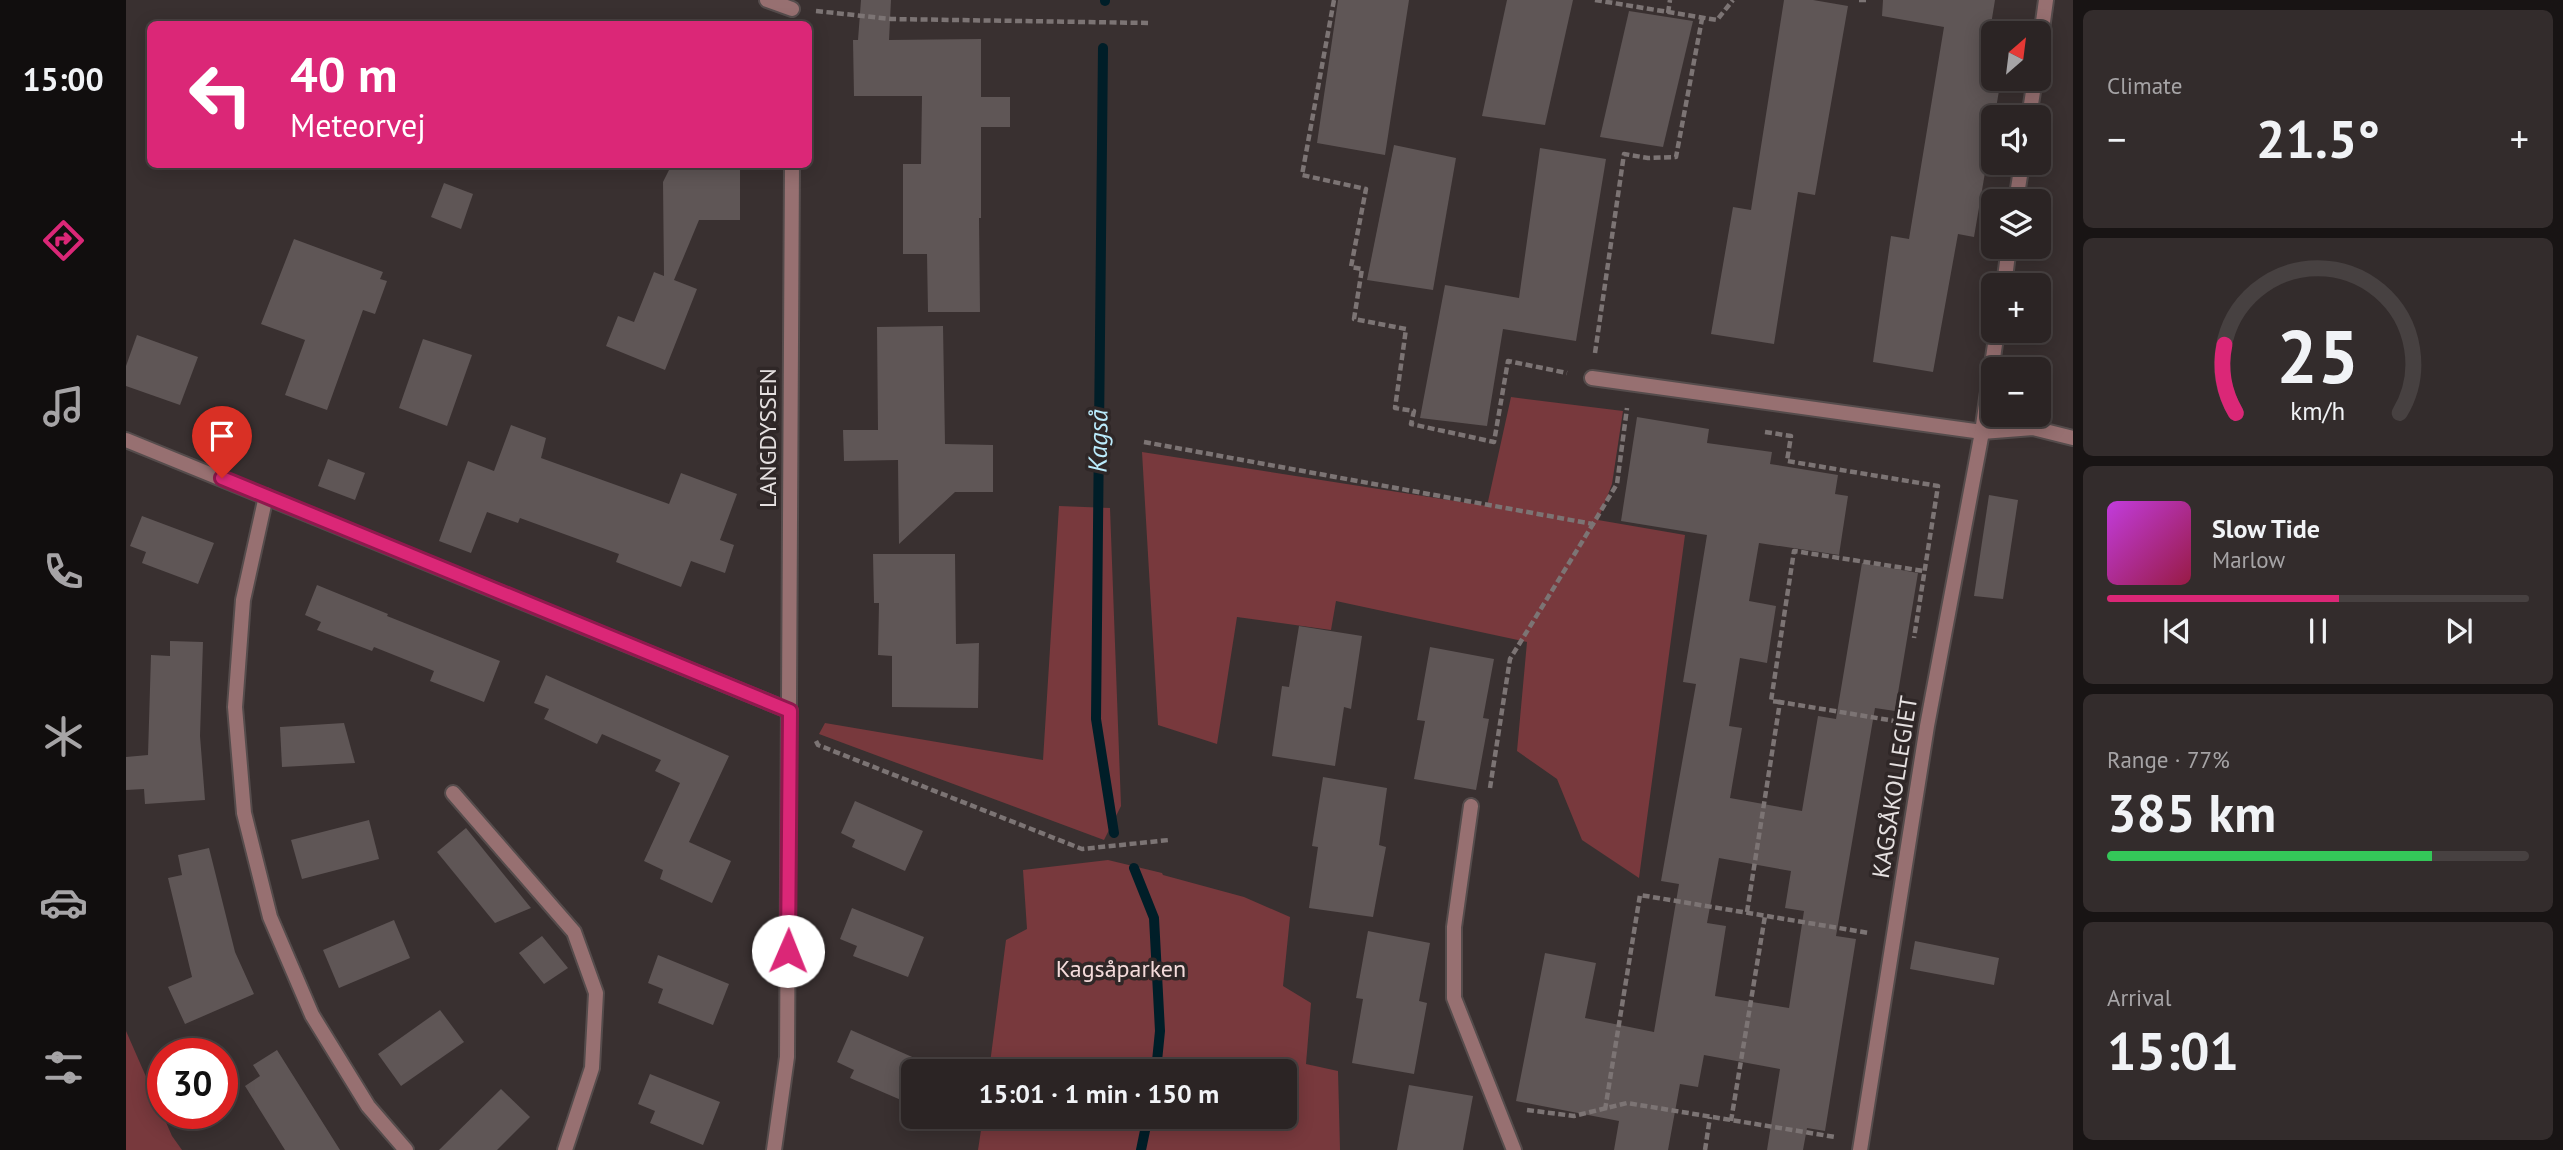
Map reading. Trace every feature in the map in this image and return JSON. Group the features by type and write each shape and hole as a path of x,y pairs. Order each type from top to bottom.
{"street":[{"path":"767,0 792,11"},
{"path":"2043,21 2046,0"},
{"name":"LANGDYSSEN","path":"774,1150 788,1057 792,168"},
{"name":"KAGSÅKOLLEGIET","path":"1860,1146 1927,726 1982,432 1995,343"},
{"path":"1592,378 1982,432 2033,428 2073,438"},
{"path":"126,440 790,711"},
{"path":"266,496 243,600 235,707 244,813 270,917 312,1016 368,1106 406,1150"},
{"path":"453,793 574,932 596,993 592,1068 565,1150"},
{"path":"1471,806 1454,927 1454,998 1514,1150"}],"path":[{"path":"1334,0 1302,175 1366,189 1350,267 1362,269 1354,319 1406,329 1395,408 1414,411 1411,425 1494,442 1508,361 1592,378 1628,409 1617,484 1510,659 1489,791 1471,806"},
{"path":"1595,0 1717,20 1733,0"},
{"path":"1668,13 1670,0"},
{"path":"1859,0 1867,0"},
{"path":"792,11 891,19 1150,23"},
{"path":"1592,378 1624,154 1648,158 1676,157 1702,19"},
{"path":"1764,431 1791,436 1787,461 1938,486 1913,640"},
{"path":"1144,442 1593,524"},
{"path":"1924,571 1794,551 1771,701 1927,726"},
{"path":"1747,912 1780,702"},
{"path":"1900,722 1903,708"},
{"path":"790,711 818,745 1082,849 1169,840"},
{"path":"1605,1111 1640,895 1894,937"},
{"path":"1731,1121 1765,916"},
{"path":"1498,1107 1574,1116 1605,1111 1627,1103 1860,1146"},
{"path":"1705,1150 1710,1117"}],"green space":[{"path":"1511,397 1623,411 1612,484 1598,520 1685,535 1639,878 1582,840 1557,779 1517,751 1527,642 1336,601 1331,630 1237,617 1217,744 1158,725 1142,452 1487,506"},
{"path":"1059,506 1110,508 1121,806 1104,840 819,734 825,723 1043,760"},
{"name":"Kagsåparken","path":"1108,860 1244,897 1290,917 1283,986 1311,1003 1306,1064 1338,1071 1340,1150 978,1150 981,1129 1297,1129 1297,1059 991,1059 1006,940 1027,929 1023,870"},
{"path":"126,1031 147,1079 147,1129 169,1129 182,1150 126,1150"}],"building":[{"path":"861,0 891,0 889,40 981,39 981,97 1010,97 1010,127 981,127 980,312 928,312 927,254 903,254 903,164 921,164 922,96 854,96 853,40 858,40"},
{"path":"1338,0 1409,0 1385,155 1317,143"},
{"path":"1507,0 1573,0 1545,125 1482,116"},
{"path":"1784,0 1813,0 1848,6 1815,195 1798,192 1774,344 1711,334 1733,207 1751,210"},
{"path":"1883,0 1995,0 1992,21 1981,21 1981,91 1999,91 1997,105 1981,105 1981,175 1985,175 1974,237 1958,234 1933,372 1873,362 1891,236 1909,239 1944,27 1882,16"},
{"path":"1629,11 1693,21 1663,147 1600,137"},
{"path":"1394,145 1456,158 1433,290 1367,280"},
{"path":"1540,148 1606,159 1576,341 1503,329 1487,426 1420,418 1445,285 1519,298"},
{"path":"670,168 740,168 740,220 699,220 674,280 697,289 665,370 606,346 618,316 634,322 654,272 664,276 663,182"},
{"path":"444,183 473,194 461,229 431,217"},
{"path":"294,239 383,272 380,279 387,281 375,314 363,310 327,410 285,395 305,340 261,324"},
{"path":"943,326 945,444 993,445 993,492 955,492 899,544 898,460 844,461 843,430 878,430 877,327"},
{"path":"137,335 198,357 180,405 126,386 126,366"},
{"path":"423,339 472,355 447,426 399,408"},
{"path":"1637,417 1709,429 1707,443 1772,452 1770,464 1838,475 1835,494 1848,496 1839,555 1759,543 1749,601 1776,606 1767,663 1740,658 1729,726 1742,728 1730,798 1802,811 1818,716 1836,719 1862,563 1918,573 1895,711 1875,708 1836,936 1856,939 1825,1131 1807,1128 1803,1150 1767,1150 1780,1069 1704,1055 1698,1087 1680,1084 1668,1150 1614,1150 1619,1121 1516,1101 1545,953 1596,963 1585,1018 1654,1032 1679,884 1661,881 1696,684 1683,682 1707,535 1621,521","holes":["1719,858 1791,871 1785,908 1804,911 1789,1008 1715,996 1726,926 1707,923"]},
{"path":"511,425 546,438 541,458 669,504 681,473 737,494 720,540 734,545 725,573 691,561 681,587 616,562 619,554 520,518 518,523 487,512 471,553 439,541 468,461 494,471"},
{"path":"328,459 365,473 355,500 318,486"},
{"path":"1989,495 2018,500 2003,599 1974,596"},
{"path":"142,516 214,543 198,584 142,563 146,552 130,546"},
{"path":"873,554 955,554 956,644 979,643 978,708 892,707 892,656 878,655 879,603 874,603"},
{"path":"317,585 500,661 484,702 430,681 434,671 374,647 372,651 317,630 321,622 305,615"},
{"path":"1299,626 1362,636 1351,709 1344,707 1335,766 1272,756 1282,686 1289,687"},
{"path":"170,641 203,642 200,736 205,800 145,804 144,789 126,790 126,757 148,755 151,655 170,656"},
{"path":"1430,647 1494,659 1483,718 1489,719 1476,790 1414,779 1425,721 1417,720"},
{"path":"546,675 729,756 689,842 731,861 712,903 660,879 663,870 644,861 680,783 655,771 661,760 602,734 597,744 544,719 549,709 534,703"},
{"path":"344,723 355,763 282,767 280,727"},
{"path":"1323,777 1387,788 1379,845 1386,847 1373,917 1309,908 1318,847 1312,846"},
{"path":"855,801 923,831 905,871 852,847 855,840 841,833"},
{"path":"369,820 379,859 302,879 291,840"},
{"path":"466,828 531,908 495,923 437,852"},
{"path":"209,848 235,952 254,994 185,1024 168,987 192,977 168,878 182,875 178,855"},
{"path":"852,908 924,937 908,977 853,956 857,946 840,939"},
{"path":"394,920 410,958 339,988 323,950"},
{"path":"1368,931 1430,943 1419,1001 1427,1003 1414,1074 1352,1063 1363,999 1356,998"},
{"path":"542,936 568,968 544,984 519,953"},
{"path":"1915,941 1999,958 1994,985 1910,969"},
{"path":"658,955 729,984 713,1025 658,1003 663,989 648,983"},
{"path":"440,1010 464,1042 401,1086 378,1054"},
{"path":"851,1030 917,1059 901,1059 901,1100 850,1078 854,1070 837,1062"},
{"path":"277,1050 340,1150 285,1150 245,1086 260,1076 253,1065"},
{"path":"650,1074 720,1102 703,1145 650,1123 655,1111 638,1104"},
{"path":"1409,1085 1473,1096 1463,1150 1397,1150"},
{"path":"501,1089 530,1117 497,1150 439,1150"}],"waterway":[{"name":"Kagså","path":"1103,48 1096,719 1114,833"},
{"name":"Kagså","path":"1134,868 1154,918 1160,1031 1157,1059"},
{"name":"Kagså","path":"1141,1150 1145,1129"}],"route":[{"path":"222,478 790,711 788,951"}]}
